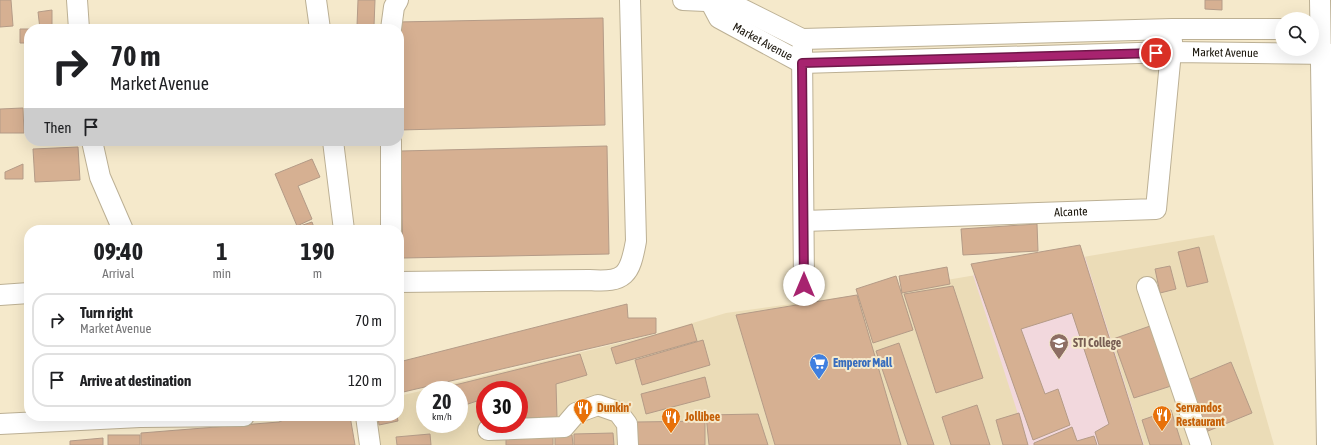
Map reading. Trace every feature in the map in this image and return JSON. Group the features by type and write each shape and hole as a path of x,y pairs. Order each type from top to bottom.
{"street":[{"path":"76,0 78,24"},
{"path":"316,0 319,24"},
{"path":"392,24 394,7 398,0"},
{"path":"404,282 608,281 623,276 630,266 636,241 630,0"},
{"name":"Market Avenue","path":"683,0 728,2 802,39 1172,28 1275,29"},
{"name":"Market Avenue","path":"710,0 719,18 802,63 1172,52 1326,54"},
{"path":"1320,0 1321,30 1326,54 1327,445"},
{"name":"Alcante","path":"804,221 1156,209 1172,52 1172,28"},
{"path":"802,39 804,285"},
{"path":"93,146 100,177 121,225"},
{"path":"334,146 343,225"},
{"path":"391,146 391,225"},
{"path":"1147,287 1201,445"},
{"path":"0,295 24,293"},
{"path":"528,428 564,427 576,412 598,406 618,412 627,424 628,445"},
{"path":"0,424 60,421"},
{"path":"367,421 370,445"}],"shaded area":[{"path":"1214,235 1274,445 379,445 377,421 404,421 404,395 416,392 416,433 468,433 468,381 463,381 656,334 726,313 857,295"},
{"name":"STI College","path":"1085,257 1144,445 1028,445 973,275"}],"building":[{"path":"0,0 11,0 13,26 0,27"},
{"path":"358,0 375,0 374,24 357,24"},
{"path":"1205,0 1222,0 1222,10 1205,9"},
{"path":"52,10 52,24 39,24 38,12"},
{"path":"603,18 605,125 404,130 404,24 398,24 397,22"},
{"path":"20,29 24,29 24,43 20,43"},
{"path":"23,108 24,133 0,133 0,109"},
{"path":"607,146 609,254 404,258 401,151"},
{"path":"78,147 80,180 35,182 33,149"},
{"path":"312,159 320,177 298,186 312,219 297,225 275,174"},
{"path":"23,164 23,179 5,179 5,172"},
{"path":"312,222 313,225 303,225"},
{"path":"1037,224 1038,251 963,255 961,229"},
{"name":"STI College","path":"1080,245 1143,445 1099,445 1095,432 1109,424 1072,313 1021,329 1045,394 1058,389 1070,425 1033,440 971,264"},
{"path":"1199,247 1208,282 1187,287 1178,252"},
{"path":"1170,266 1176,289 1160,293 1155,269"},
{"path":"947,267 950,284 902,293 899,276"},
{"path":"896,276 913,330 873,343 856,289"},
{"path":"953,286 983,378 936,393 904,294"},
{"name":"Emperor Mall","path":"857,295 901,445 775,445 736,315"},
{"path":"627,304 628,318 656,318 656,333 450,381 416,381 416,389 404,392 404,361"},
{"path":"692,324 697,341 616,364 611,348"},
{"path":"1153,325 1171,386 1134,398 1113,339"},
{"path":"703,340 710,365 642,385 635,360"},
{"path":"899,343 934,445 908,445 876,351"},
{"path":"580,354 587,375 556,384 557,417 528,418 528,381 476,381 476,401 468,404 468,382"},
{"path":"1231,362 1252,413 1208,431 1188,380"},
{"path":"705,377 710,397 646,414 641,394"},
{"path":"977,405 990,445 951,445 942,417"},
{"name":"Servandos Restaurant","path":"1171,410 1182,445 1150,445 1142,420"},
{"path":"1019,413 1028,445 1003,445 996,420"},
{"path":"758,414 768,445 709,445 706,415"},
{"path":"351,421 355,445 141,445 141,433 279,422"},
{"path":"379,421 398,421 379,425"},
{"name":"Jollibee","path":"705,421 705,445 636,445 636,422"},
{"path":"1072,427 1077,441 1094,436 1097,445 1034,445 1034,443"},
{"path":"613,433 614,445 574,445 574,434"},
{"path":"430,434 431,445 397,445 396,437"},
{"path":"108,435 140,435 140,445 108,445"},
{"path":"555,435 572,435 573,445 555,445"},
{"path":"553,437 553,445 506,445 506,438"},
{"path":"103,438 103,445 70,445 70,441"}],"place":[{"name":"STI College","path":"1059,360"},
{"name":"Emperor Mall","path":"819,380"},
{"name":"Dunkin'","path":"583,425"},
{"name":"Servandos Restaurant","path":"1162,432"},
{"name":"Jollibee","path":"671,434"}],"route":[{"path":"804,285 802,63 1156,53"}]}
